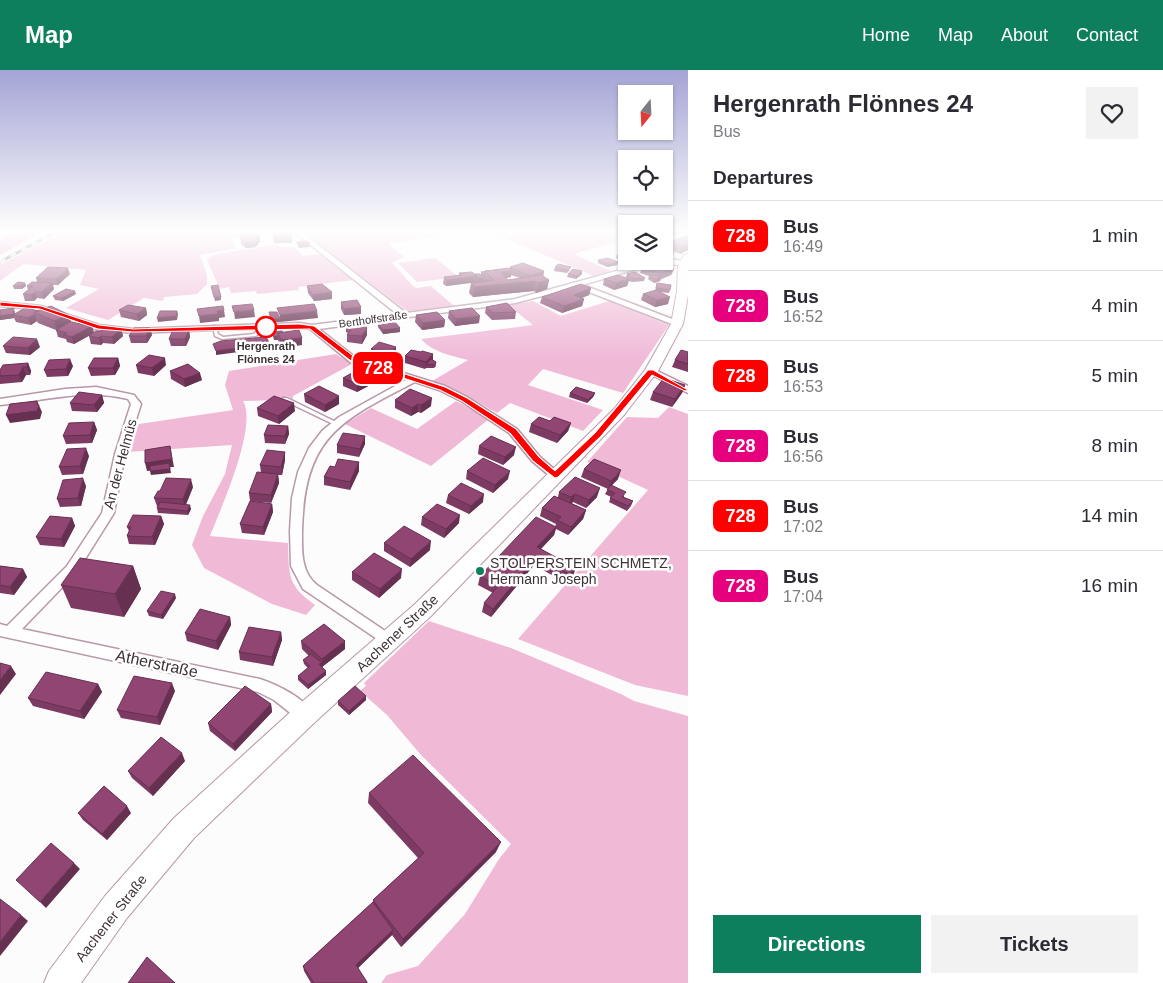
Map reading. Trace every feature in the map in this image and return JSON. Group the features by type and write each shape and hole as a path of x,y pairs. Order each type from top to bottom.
{"street":[{"path":"350,273 404,315"},
{"name":"Bertholfstraße","path":"0,304 41,308 88,324 110,329 312,327 386,319 514,301 621,273"},
{"name":"Aachener Straße","path":"61,983 116,907 184,828 305,715 423,610 555,475 598,435 651,372 677,324 684,311 686,273"},
{"path":"578,285 677,324"},
{"path":"312,327 353,360 442,388 464,399 503,423 522,441 536,459 555,475"},
{"path":"651,372 688,390"},
{"path":"389,641 308,585 296,566 296,502 310,454 320,438 335,423 375,398 414,379"},
{"name":"An der Helmüs","path":"0,402 76,389 113,390 131,397 136,404 120,454 108,513 72,569 5,631"},
{"name":"Atherstraße","path":"5,631 260,686 280,695 305,715"}],"lane":[{"path":"285,399 335,423"}],"shaded area":[{"path":"0,273 11,273 0,281"},
{"path":"85,273 206,273 207,275 207,284 197,294 164,297 163,301 144,298 108,320 66,308 99,289 80,285"},
{"path":"213,273 344,273 353,280 298,287 299,290 257,294 256,291 231,293 229,287 220,289"},
{"path":"356,273 401,273 416,288 431,286 454,306 407,311"},
{"path":"408,273 453,273 459,277 417,282"},
{"path":"586,273 606,273 594,276"},
{"path":"533,301 561,316 609,301 669,325 623,393 543,369 528,385 603,410 583,431 510,403 497,413 467,396 432,381 468,360 436,350 421,339 533,325 508,305"},
{"path":"336,354 352,364 293,396 293,399 287,396 280,400 243,401 246,413 246,429 242,447 229,488 210,536 288,543 291,578 294,585 315,605 306,615 272,604 204,568 192,545 203,516 225,474 232,445 127,452 139,424 233,410 225,385 229,371"},
{"path":"456,401 489,419 431,466 345,424 371,408 417,429"},
{"path":"669,407 688,414 688,696 635,685 518,639 648,490 587,462 627,417 658,418"},
{"path":"429,621 511,648 634,701 688,716 688,983 381,983 387,975 418,966 465,914 499,859 511,844 421,755 387,715 360,691 366,686 364,683"}],"building":[{"path":"42,273 63,273 56,279 36,278"},
{"path":"459,273 473,273 477,276 447,280 444,277 462,275"},
{"path":"487,273 501,273 508,280 541,275 549,280 538,283 536,281 475,287 471,283 494,280"},
{"path":"523,273 540,273 531,276"},
{"path":"569,273 580,273 577,276 568,274"},
{"path":"636,273 645,278 633,279 627,276 630,275 627,274"},
{"path":"475,274 480,274 484,278 478,278"},
{"path":"618,275 629,279 616,283 604,279"},
{"path":"654,275 661,278 656,279 649,276"},
{"path":"18,282 25,283 21,286 13,286"},
{"path":"32,282 52,283 42,292 35,292 31,295 23,294 33,286 27,286"},
{"path":"657,283 671,285 670,290 656,288"},
{"path":"322,284 332,292 313,295 307,286"},
{"path":"581,284 591,288 574,295 584,299 564,306 542,297"},
{"path":"218,285 221,297 214,297 211,286"},
{"path":"66,289 75,291 62,298 53,296"},
{"path":"656,290 670,297 657,300 643,294"},
{"path":"357,300 361,307 344,309 341,302"},
{"path":"507,303 516,312 493,313 486,307"},
{"path":"252,304 254,310 234,312 232,306"},
{"path":"314,304 317,311 280,315 277,308"},
{"path":"128,305 146,308 137,314 119,310"},
{"path":"51,306 69,315 54,321 34,312"},
{"path":"223,306 224,310 217,311 218,314 199,316 197,309"},
{"path":"14,308 13,314 0,316 0,310"},
{"path":"25,308 39,311 34,312 35,314 28,318 13,315"},
{"path":"472,308 480,316 456,319 449,311"},
{"path":"160,311 177,311 176,316 157,318"},
{"path":"269,312 277,312 280,318 271,319"},
{"path":"437,312 445,320 423,323 416,315"},
{"path":"70,322 92,326 72,337 64,335 67,333 56,330"},
{"path":"362,322 367,328 362,336 347,335 351,329 346,324"},
{"path":"395,322 400,328 383,330 378,324"},
{"path":"106,327 121,329 112,337 101,336 99,338 89,336 96,331 101,331"},
{"path":"134,328 150,328 146,336 129,336"},
{"path":"173,330 189,330 185,339 169,339"},
{"path":"299,330 302,338 281,340 278,333"},
{"path":"282,331 278,333 278,336 274,337 272,332"},
{"path":"13,337 37,339 28,348 3,346"},
{"path":"266,337 270,344 216,351 213,344 221,341"},
{"path":"379,342 396,347 389,354 371,349"},
{"path":"411,350 433,354 426,362 405,356"},
{"path":"681,350 688,352 688,364 675,360"},
{"path":"149,355 165,358 152,368 136,365"},
{"path":"94,358 118,358 113,368 88,368"},
{"path":"70,359 66,369 44,370 49,360"},
{"path":"431,359 436,362 435,365 426,364"},
{"path":"28,363 27,367 23,367 19,375 0,376 0,370 3,365"},
{"path":"188,364 200,373 184,379 170,371"},
{"path":"359,369 375,375 357,384 343,378"},
{"path":"664,378 685,385 675,399 653,392"},
{"path":"319,386 339,396 325,405 304,394"},
{"path":"576,387 595,393 588,400 570,393"},
{"path":"410,389 432,398 412,408 395,400"},
{"path":"79,392 102,395 94,405 70,403"},
{"path":"274,396 294,403 278,416 257,408"},
{"path":"37,401 39,405 37,411 6,415 10,404"},
{"path":"539,417 550,421 554,417 571,423 560,435 531,424"},
{"path":"94,422 90,435 63,436 69,423"},
{"path":"268,425 288,426 285,436 264,435"},
{"path":"343,433 365,436 360,449 337,445"},
{"path":"491,436 516,447 505,457 479,446"},
{"path":"170,446 172,459 145,463 145,450"},
{"path":"86,448 80,466 59,467 67,449"},
{"path":"267,450 285,452 281,467 260,465"},
{"path":"483,458 510,471 495,485 467,471"},
{"path":"338,459 359,462 350,482 324,477 330,466 335,467"},
{"path":"594,459 621,470 611,481 584,469"},
{"path":"169,463 170,469 150,471 150,466"},
{"path":"257,472 278,474 271,495 249,493"},
{"path":"575,477 600,488 589,500 575,494 571,497 559,492"},
{"path":"83,478 78,498 57,499 63,480"},
{"path":"166,478 191,479 183,499 154,498 158,491 160,491"},
{"path":"461,483 484,494 471,506 448,495"},
{"path":"611,485 626,492 622,497 633,501 628,506 610,498 615,493 607,490"},
{"path":"554,496 586,510 571,527 557,520 561,517 542,508"},
{"path":"250,501 272,504 263,527 240,524"},
{"path":"160,502 190,505 187,511 157,508"},
{"path":"437,504 460,515 446,529 422,517"},
{"path":"133,515 161,516 152,537 127,536 131,527 127,527"},
{"path":"50,516 72,518 61,539 36,537"},
{"path":"536,517 556,527 537,547 576,568 569,574 536,557 493,609 484,603 498,586 480,576"},
{"path":"404,526 431,541 411,559 384,543"},
{"path":"374,553 402,569 380,589 352,572"},
{"path":"80,558 133,566 115,594 61,585"},
{"path":"0,566 23,569 10,587 0,585"},
{"path":"161,591 175,594 161,615 147,611"},
{"path":"200,609 230,617 216,641 185,633"},
{"path":"324,624 345,641 322,659 301,641"},
{"path":"249,627 281,632 272,657 239,652"},
{"path":"311,654 322,663 319,664 326,671 308,685 298,676 310,666 303,660"},
{"path":"0,663 11,666 0,680"},
{"path":"46,672 98,684 80,711 28,698"},
{"path":"134,676 172,683 157,717 117,710"},
{"path":"245,686 271,704 233,744 208,723"},
{"path":"355,686 366,696 349,711 338,701"},
{"path":"161,737 182,753 149,788 128,771"},
{"path":"413,755 501,842 403,939 373,900 424,853 369,793"},
{"path":"104,786 127,806 102,834 78,813"},
{"path":"51,843 74,863 40,902 16,880"},
{"path":"0,899 21,915 0,942"},
{"path":"373,902 393,930 356,965 367,983 314,983 303,966"},
{"path":"147,957 175,983 128,983"}],"bus line":[{"name":"728","path":"0,304 41,308 88,324 110,329 312,327 353,360 442,388 464,399 513,431 536,459 555,475 598,435 651,372 688,390"}],"place":[{"name":"Hergenrath Flönnes 24","path":"266,327"},
{"name":"STOLPERSTEIN SCHMETZ, Hermann Joseph","path":"480,571"}]}
